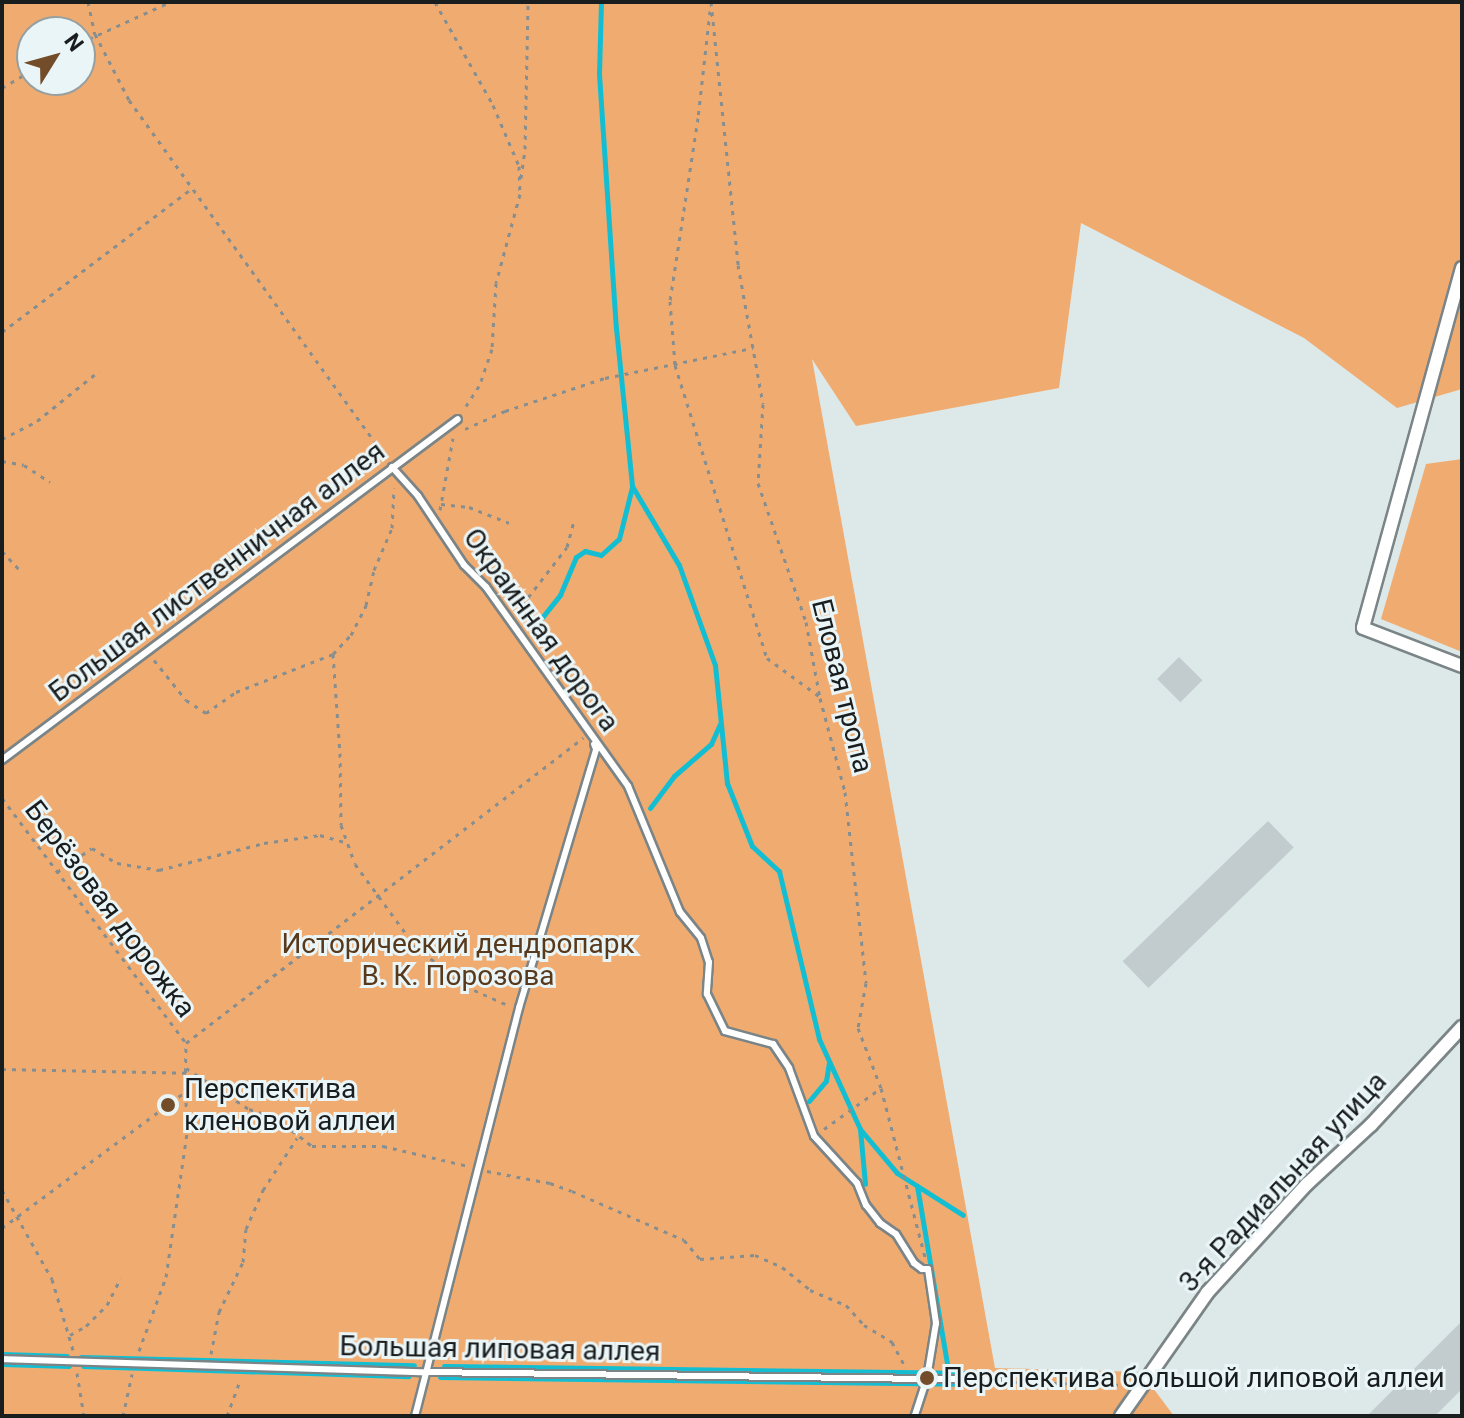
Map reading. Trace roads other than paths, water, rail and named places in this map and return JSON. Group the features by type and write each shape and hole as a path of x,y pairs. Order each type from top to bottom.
{"street":[{"path":"1462,268 1363,628 1462,666"},
{"name":"3-я Радиальная улица","path":"1121,1416 1207,1293 1307,1184 1371,1125 1462,1027"}],"lane":[{"name":"Большая лиственничная аллея","path":"2,760 394,470 458,419"},
{"name":"Окраинная дорога","path":"394,470 438,525 628,786 680,912 701,938 709,962 707,994 725,1031 773,1044 789,1068 814,1136 857,1183 866,1205 880,1223 896,1234 914,1263 928,1269 936,1323 927,1378"},
{"path":"415,1416 519,1008 596,749 589,733"},
{"name":"Большая липовая аллея","path":"2,1359 426,1372 998,1380"},
{"path":"915,1416 927,1378"}],"waterway":[{"path":"601,2 599,74 616,328 632,486 679,565 715,665 727,783 752,846 779,871 819,1039 860,1129 897,1173 963,1215"},
{"path":"532,630 560,595 576,557 585,551 601,555 619,539 632,487"},
{"path":"650,808 674,776 711,744 720,724"},
{"path":"809,1101 826,1081 829,1063"},
{"path":"860,1129 865,1184"},
{"path":"917,1186 949,1376"},
{"path":"2,1354 67,1356"},
{"path":"81,1357 414,1365"},
{"path":"2,1364 69,1366"},
{"path":"83,1366 409,1376"},
{"path":"444,1366 976,1373"},
{"path":"440,1377 976,1384"}],"place":[{"name":"Перспектива кленовой аллеи","path":"168,1105"},
{"name":"Перспектива большой липовой аллеи","path":"927,1378"}],"park label":[{"name":"Исторический дендропарк В. К. Порозова","path":"458,960"}]}
